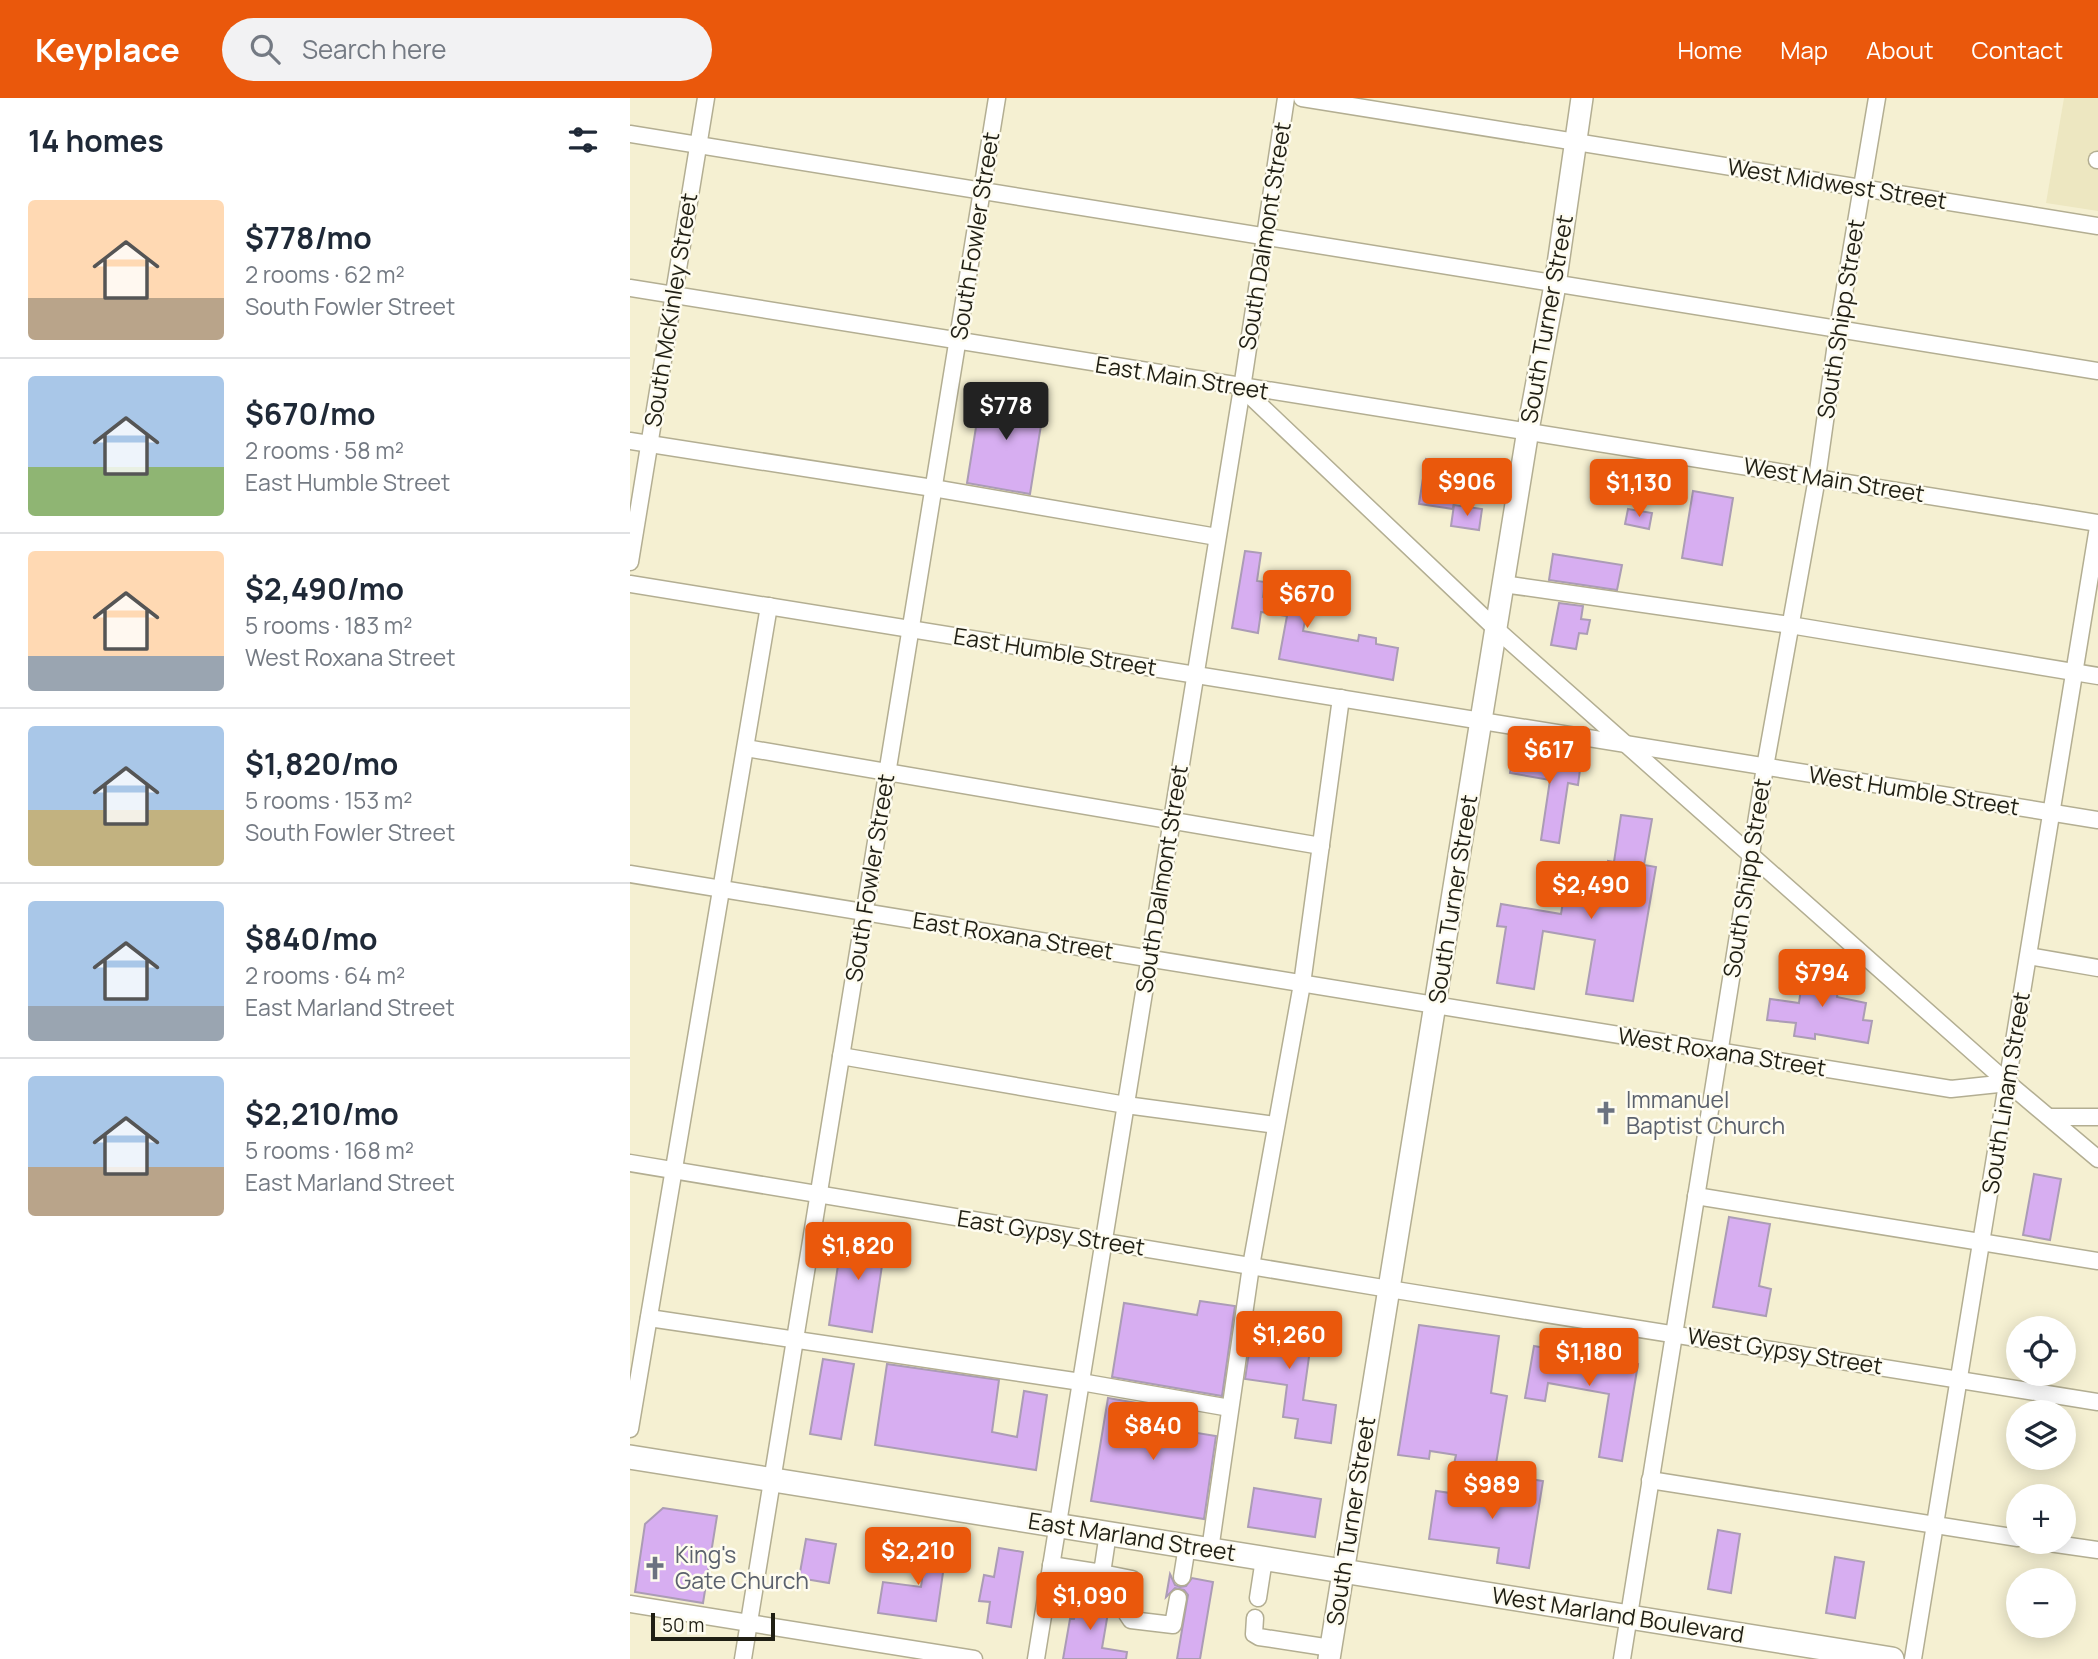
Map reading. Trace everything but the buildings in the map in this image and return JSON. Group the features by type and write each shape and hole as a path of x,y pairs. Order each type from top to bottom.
{"highway":[{"name":"East Marland Street","path":"630,1457 1343,1572"},
{"name":"West Marland Boulevard","path":"1343,1572 1892,1659"}],"main road":[{"name":"South Turner Street","path":"1330,1654 1528,430 1555,285 1582,98"}],"street":[{"name":"South McKinley Street","path":"630,562 705,98"},
{"name":"South Fowler Street","path":"743,1659 997,98"},
{"name":"South Dalmont Street","path":"1036,1659 1242,388 1286,98"},
{"name":"West Midwest Street","path":"1302,98 2098,226"},
{"name":"South Shipp Street","path":"1622,1659 1765,766 1817,478 1838,329 1877,98"},
{"path":"630,134 2098,371"},
{"name":"East Main Street","path":"630,288 1242,388 1528,430"},
{"path":"1242,388 1496,629 2008,1083 2098,1159"},
{"name":"West Main Street","path":"1528,430 2098,525"},
{"path":"630,441 933,488 1217,537"},
{"name":"South Linam Street","path":"1913,1659 2098,525"},
{"name":"East Humble Street","path":"630,584 1481,720"},
{"path":"1503,584 1790,625 2098,677"},
{"path":"630,1429 769,606"},
{"path":"1182,1577 1198,1548 1230,1408 1251,1266 1302,984 1340,698"},
{"name":"West Humble Street","path":"1481,720 2098,821"},
{"path":"746,748 1321,846"},
{"name":"East Roxana Street","path":"630,874 1436,1006"},
{"path":"2028,956 2098,968"},
{"name":"West Roxana Street","path":"1436,1006 1951,1089 2008,1083"},
{"path":"841,1056 1126,1105 1276,1125"},
{"path":"2049,1117 2098,1117"},
{"name":"East Gypsy Street","path":"630,1163 1389,1289"},
{"path":"1696,1196 2098,1261"},
{"name":"West Gypsy Street","path":"1389,1289 2098,1402"},
{"path":"649,1318 1081,1382 1230,1408"},
{"path":"1650,1480 2006,1536"},
{"path":"1102,1573 1108,1533"},
{"path":"2076,1547 2098,1550"},
{"path":"1258,1598 1264,1559"},
{"path":"1051,1565 1132,1579 1127,1614 1131,1620 1173,1625 1178,1598"},
{"path":"630,1604 974,1659"},
{"path":"1255,1618 1254,1634 1259,1637 1330,1654"}],"shaded area":[{"path":"2064,98 2098,98 2098,211 2046,203"}],"place":[{"name":"Immanuel Baptist Church","path":"1606,1113"},
{"name":"King's Gate Church","path":"655,1568"}]}
